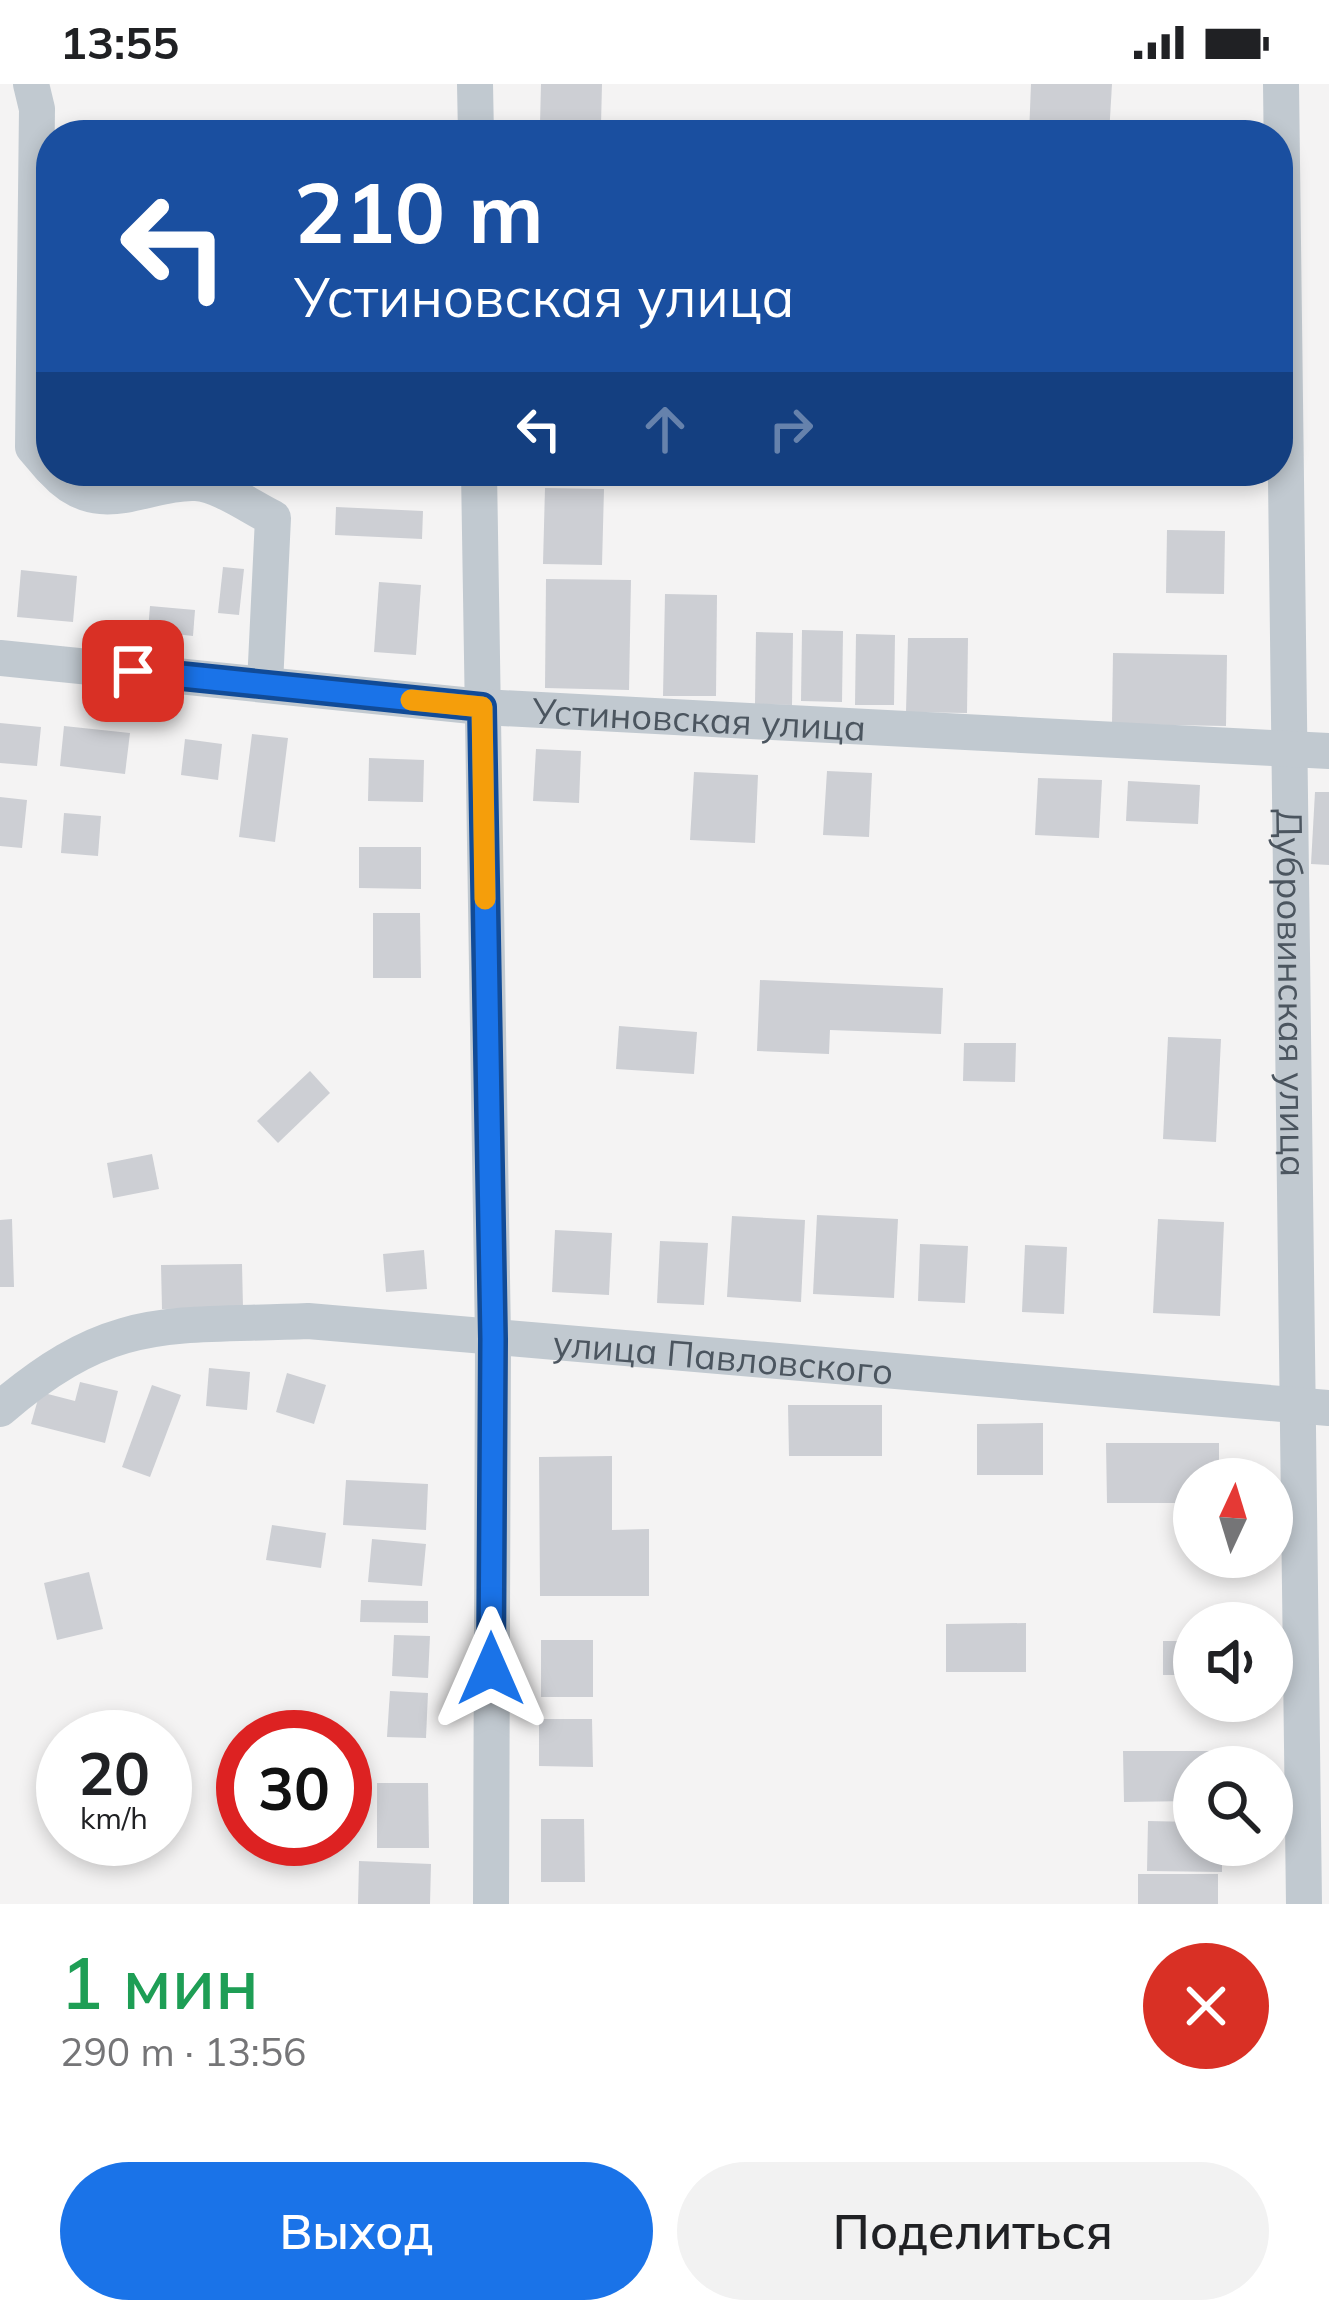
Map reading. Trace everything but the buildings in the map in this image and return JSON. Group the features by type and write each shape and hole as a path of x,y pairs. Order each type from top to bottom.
{"street":[{"path":"31,84 37,120"},
{"path":"476,84 476,120"},
{"name":"Дубровинская улица","path":"1281,84 1281,120"},
{"path":"36,194 36,450"},
{"path":"67,486 127,499 181,486"},
{"path":"205,486 273,518 266,685"},
{"path":"479,486 493,1339 490,1904"},
{"name":"Дубровинская улица","path":"1285,486 1287,749 1314,1407 1304,1904"},
{"name":"Устиновская улица","path":"0,658 482,707 1329,752"},
{"name":"улица Павловского","path":"0,1409 49,1366 88,1344 139,1328 308,1321 1314,1407"}],"slow traffic":[{"path":"411,700 482,707 485,899"}],"route":[{"path":"133,671 482,707 493,1339 491,1669"}]}
